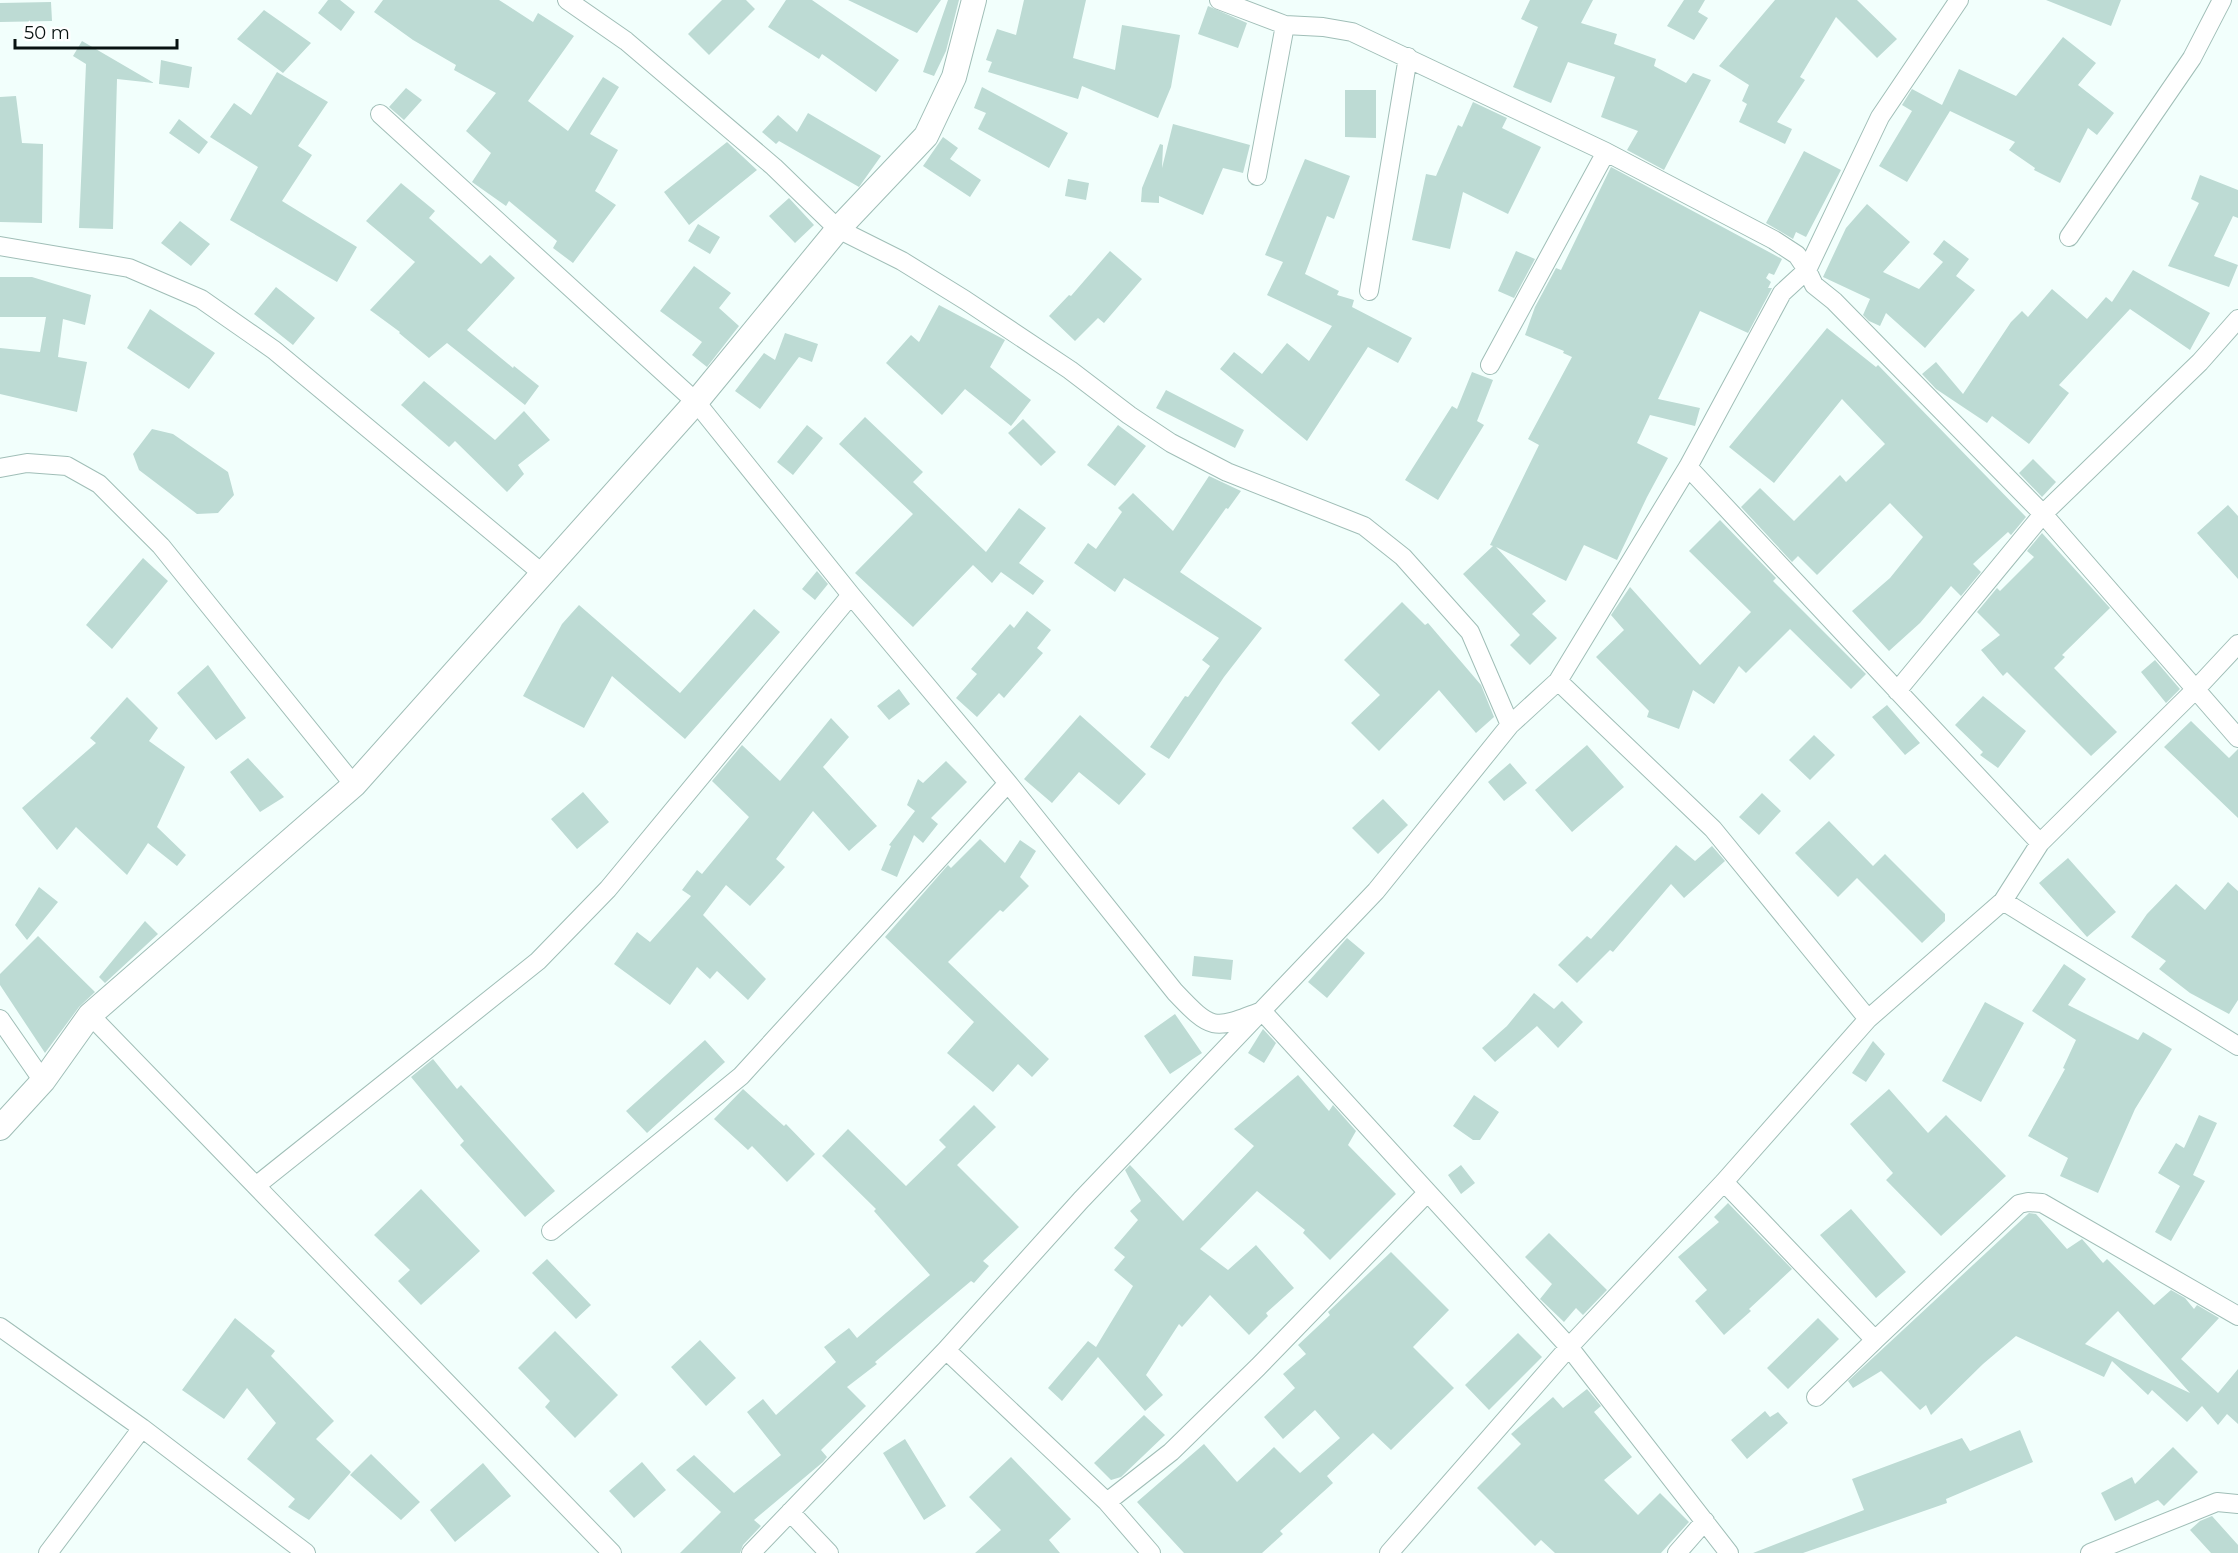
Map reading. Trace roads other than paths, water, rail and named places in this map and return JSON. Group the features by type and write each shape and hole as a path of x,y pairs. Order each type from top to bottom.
{"street":[{"path":"567,0 626,41 774,167 838,229 902,261 965,300 1070,370 1129,415 1171,443 1227,472 1364,526 1403,557 1470,632 1510,725"},
{"path":"0,1128 43,1081 90,1015 354,784 696,402 838,229 927,136 954,77 974,0"},
{"path":"1219,0 1285,25 1323,27 1352,32 1606,152 1774,240 1797,255 1814,285 1834,301 2043,514 2238,738"},
{"path":"751,1553 946,1350 1082,1200 1376,891 1510,725 1558,681 1688,467 1782,293 1807,270 1880,117 1959,0"},
{"path":"2069,237 2192,58 2222,0"},
{"path":"1257,176 1285,25"},
{"path":"1369,291 1408,57"},
{"path":"380,114 696,402 851,595 1008,783 1168,983 1201,1019 1224,1026 1262,1011"},
{"path":"1490,365 1606,152"},
{"path":"0,246 129,268 201,299 274,350 543,574"},
{"path":"1897,692 2043,514 2200,362 2238,318"},
{"path":"0,468 27,463 67,466 99,484 161,546 354,784"},
{"path":"1688,467 2040,843"},
{"path":"257,1185 538,962 572,929 608,889 851,595"},
{"path":"1389,1553 1569,1347 1724,1182 1868,1019 2003,901 2040,843 2196,689 2238,644"},
{"path":"1558,681 1713,829 1868,1019"},
{"path":"551,1231 741,1076 1008,783"},
{"path":"2003,901 2238,1046"},
{"path":"1262,1011 1569,1347 1730,1553"},
{"path":"90,1015 612,1553"},
{"path":"0,1019 43,1081"},
{"path":"1724,1182 1875,1340"},
{"path":"1107,1502 1171,1452 1258,1367 1427,1193"},
{"path":"1816,1397 2019,1204 2028,1202 2042,1203 2238,1316"},
{"path":"0,1327 142,1428 306,1553"},
{"path":"946,1350 1107,1502 1150,1553"},
{"path":"48,1553 142,1428"},
{"path":"2090,1553 2217,1502 2238,1504"},
{"path":"790,1512 829,1553"},
{"path":"1677,1553 1705,1521"}]}
